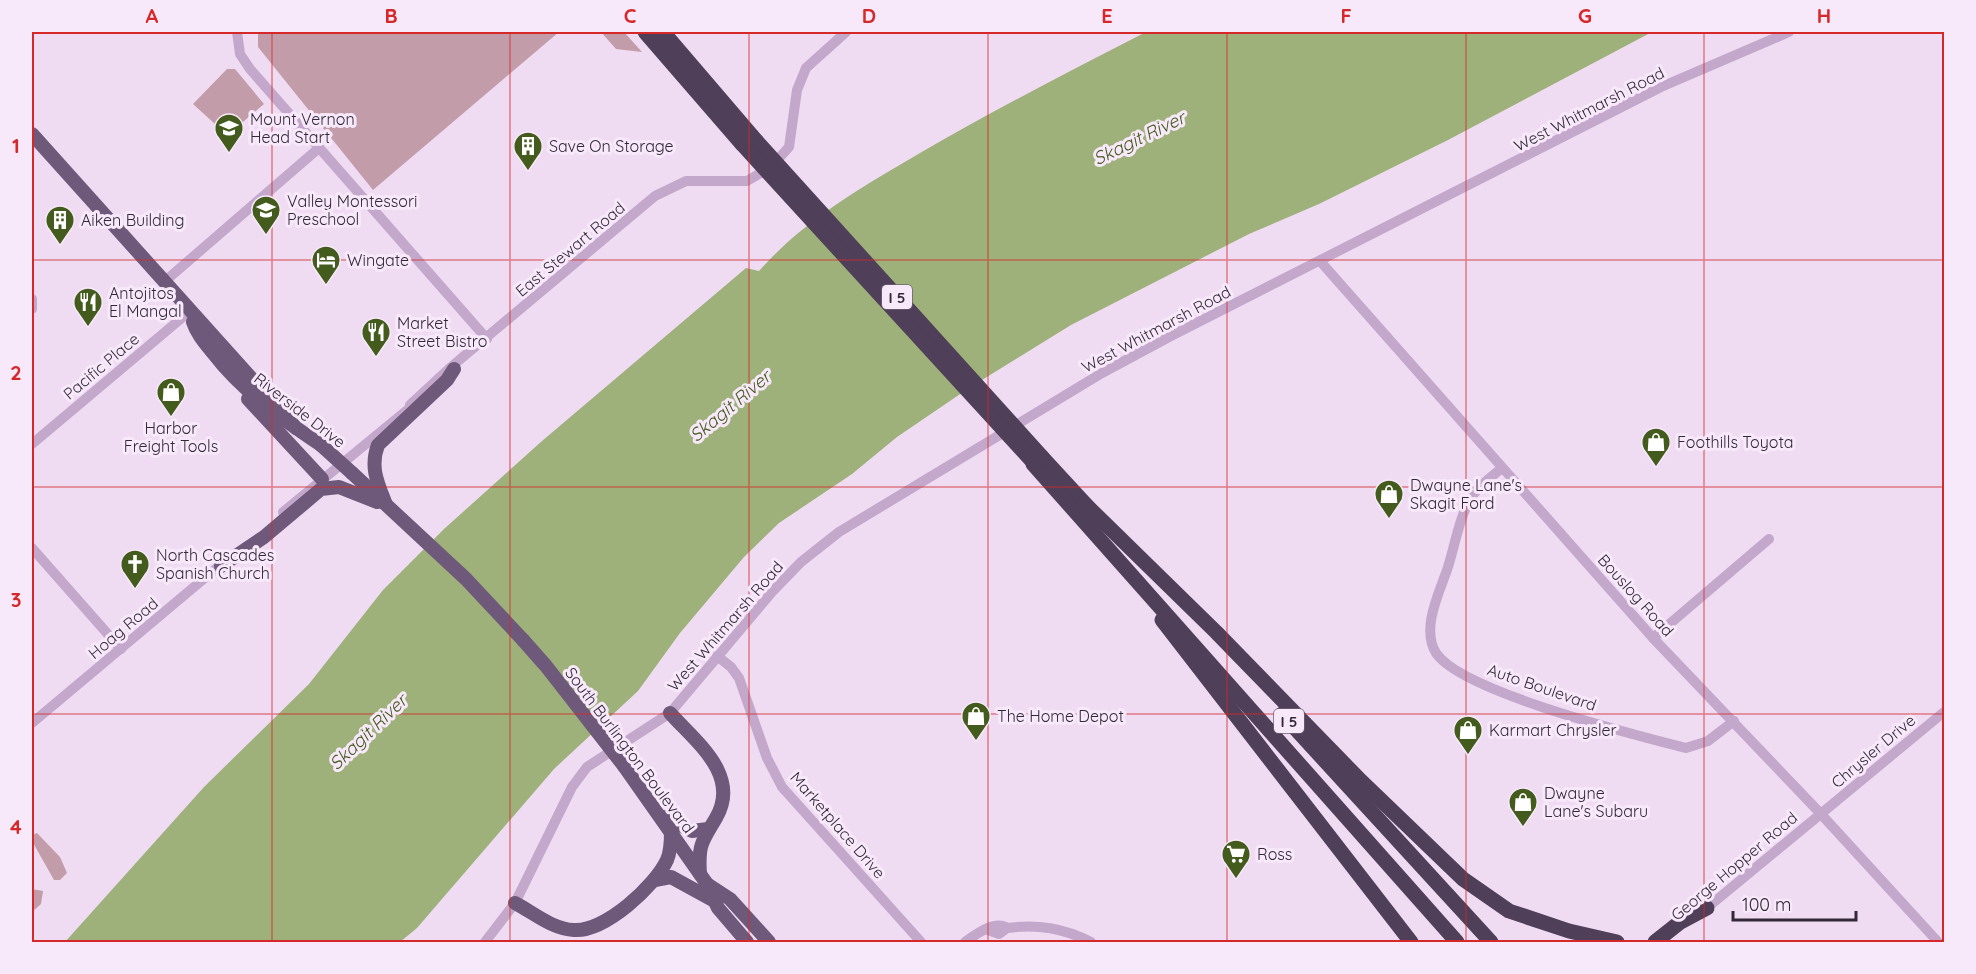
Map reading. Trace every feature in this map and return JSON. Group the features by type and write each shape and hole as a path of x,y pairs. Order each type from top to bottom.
{"highway":[{"name":"I 5","path":"645,32 747,140 1038,460 1119,559 1457,942"},
{"name":"I 5","path":"663,32 747,140"},
{"name":"I 5","path":"1038,460 1084,503 1491,942"},
{"path":"1084,503 1463,879 1509,911 1611,942"},
{"path":"1119,559 1260,749 1411,942"},
{"path":"1655,942 1679,923 1707,908"}],"main road":[{"name":"Riverside Drive","path":"32,134 190,311 196,331 227,371 258,401 321,445 352,473 466,579 523,640"},
{"path":"190,311 296,428"},
{"path":"387,506 375,477 373,458 378,445 447,380 456,366"},
{"path":"227,371 255,409 322,479"},
{"path":"221,566 264,537 321,489 339,487 387,506"},
{"name":"South Burlington Boulevard","path":"523,640 624,766 671,832 715,901 747,942"},
{"path":"670,713 712,759 722,777 722,802 715,820 708,829 699,856 703,880"},
{"path":"659,815 692,831 708,829"},
{"path":"515,903 549,923 582,931 608,921 655,880 669,857 671,832"},
{"path":"655,880 671,878 715,901"},
{"name":"South Burlington Boulevard","path":"703,880 730,899 769,942"}],"street":[{"path":"237,32 240,54 250,69 487,339"},
{"name":"East Stewart Road","path":"343,461 655,196 686,181 747,182 771,167 789,147 797,90 806,68 846,32"},
{"name":"West Whitmarsh Road","path":"485,942 515,903 572,787 587,767 670,713 779,584 801,562 839,532 1102,373 1661,87 1789,32"},
{"path":"164,282 319,148"},
{"name":"Bouslog Road","path":"1320,261 1653,638 1734,721 1938,942"},
{"path":"32,299 32,309"},
{"name":"Pacific Place","path":"32,444 190,311"},
{"name":"Hoag Road","path":"32,723 343,461"},
{"name":"Auto Boulevard","path":"1502,468 1482,484 1471,498 1461,525 1433,610 1430,635 1438,655 1462,674 1515,697 1686,748 1708,741 1734,721"},
{"path":"1653,638 1769,540"},
{"path":"32,548 121,649"},
{"name":"Marketplace Drive","path":"717,656 731,667 739,678 766,758 782,787 921,942"},
{"name":"Chrysler Drive","path":"1820,813 1944,712"},
{"name":"George Hopper Road","path":"1666,942 1820,813"},
{"path":"965,942 993,925 1002,925 1007,928 1047,926 1064,930 1090,942"}],"shaded area":[{"path":"258,32 559,32 373,190 258,47"},
{"path":"601,32 624,32 642,52 616,49"},
{"path":"227,69 235,69 264,104 223,139 216,125 193,104"},
{"path":"37,833 60,857 67,873 60,880 54,880 32,841 32,835"},
{"path":"32,889 43,891 41,904 32,912"}],"water":[{"name":"Skagit River","path":"1146,32 1652,32 1448,140 1319,204 1249,234 1071,325 969,388 897,437 852,474 779,523 744,557 680,633 638,691 554,769 417,928 400,942 65,942 204,787 309,684 383,590 444,529 542,441 746,268 759,271 814,220 898,166 1004,106"}],"place":[{"name":"Mount Vernon Head Start","path":"229,154"},
{"name":"Save On Storage","path":"528,172"},
{"name":"Valley Montessori Preschool","path":"266,236"},
{"name":"Aiken Building","path":"60,246"},
{"name":"Wingate","path":"326,286"},
{"name":"Antojitos El Mangal","path":"88,328"},
{"name":"Market Street Bistro","path":"376,358"},
{"name":"Harbor Freight Tools","path":"171,418"},
{"name":"Foothills Toyota","path":"1656,468"},
{"name":"Dwayne Lane's Skagit Ford","path":"1389,520"},
{"name":"North Cascades Spanish Church","path":"135,590"},
{"name":"The Home Depot","path":"976,742"},
{"name":"Karmart Chrysler","path":"1468,756"},
{"name":"Dwayne Lane's Subaru","path":"1523,828"},
{"name":"Ross","path":"1236,880"}]}
